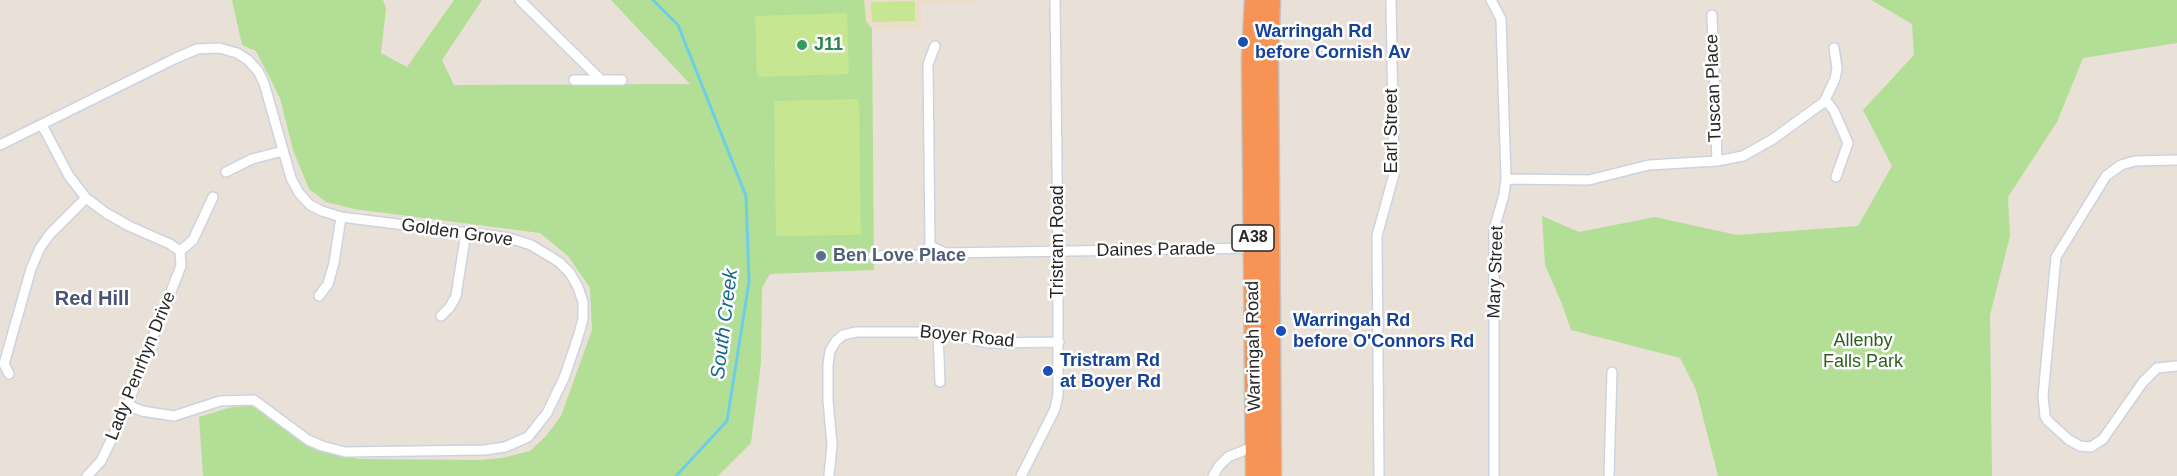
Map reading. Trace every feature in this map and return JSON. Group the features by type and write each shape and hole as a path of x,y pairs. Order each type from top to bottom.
{"highway":[{"name":"Warringah Road","path":"1254,0 1251,58 1255,476"},
{"name":"Warringah Road","path":"1271,0 1269,60 1272,476"}],"street":[{"path":"520,0 601,80"},
{"name":"Tristram Road","path":"1021,476 1056,409 1059,342 1055,0"},
{"name":"Earl Street","path":"1379,476 1377,236 1394,174 1391,0"},
{"name":"Mary Street","path":"1491,0 1501,20 1506,179 1494,229 1494,476"},
{"name":"Tuscan Place","path":"1712,15 1717,161"},
{"path":"873,256 919,255 930,246 928,64 935,46"},
{"name":"Golden Grove","path":"0,145 174,59 197,50 219,48 237,53 248,60 258,71 267,91 291,178 299,193 310,205 341,217 509,238 559,262 570,273 583,302 583,319 564,378 547,413 528,437 505,447 484,450 345,452 308,440 254,400 220,400 174,417 142,411 128,405"},
{"path":"1506,179 1589,180 1649,165 1735,159 1756,149 1824,102 1837,68 1834,48"},
{"path":"574,80 622,80"},
{"path":"1824,102 1829,104 1834,111 1848,143 1836,177"},
{"path":"42,125 69,176 86,198 114,218 180,251 193,240 213,197"},
{"path":"226,172 252,159 283,151"},
{"path":"2177,160 2135,161 2121,165 2106,176 2056,257 2043,396 2045,416 2069,440 2080,446 2091,447 2103,440 2143,382 2157,368 2177,366"},
{"path":"9,374 2,366 31,268 40,248 51,234 86,198"},
{"path":"319,296 328,284 334,263 341,217"},
{"path":"441,316 456,296 466,232"},
{"path":"930,246 939,252 946,253 1058,252"},
{"name":"Daines Parade","path":"1058,252 1253,248"},
{"name":"Lady Penrhyn Drive","path":"87,476 101,461 128,405 181,266 180,251"},
{"name":"Boyer Road","path":"829,476 832,445 828,364 830,351 843,335 856,332 938,332 988,343 1059,342"},
{"path":"938,332 940,382"},
{"path":"1610,476 1612,372"},
{"path":"1213,476 1228,457 1255,446"}],"shaded area":[{"path":"864,0 976,0 976,3 921,4 921,28 872,29 866,21"}],"green space":[{"path":"232,0 383,0 386,8 381,53 407,67 454,0 482,0 442,60 454,85 690,84 611,0 864,0 866,21 872,29 874,270 770,274 762,288 761,363 751,443 718,476 203,476 199,417 232,407 251,406 264,413 303,443 327,453 359,459 479,460 502,458 530,451 546,436 561,416 592,330 590,288 568,256 540,233 354,209 326,202 309,189 293,150 280,98 256,51 242,45"},
{"name":"Allenby Falls Park","path":"1871,0 2177,0 2177,43 2083,58 2057,122 2008,197 2010,236 1990,315 1992,476 1718,476 1696,390 1680,358 1571,330 1545,265 1542,216 1579,232 1655,217 1737,235 1858,226 1892,166 1863,110 1914,55 1912,24"},
{"path":"915,1 915,21 872,22 871,2"},
{"name":"J11","path":"847,13 849,74 757,77 755,16"},
{"path":"859,99 861,235 776,236 774,101"}],"waterway":[{"name":"South Creek","path":"653,0 678,25 746,196 749,282 727,421 676,476"}],"place":[{"name":"Warringah Rd before Cornish Av","path":"1243,42"},
{"name":"J11","path":"802,45"},
{"name":"Ben Love Place","path":"821,256"},
{"name":"Warringah Rd before O'Connors Rd","path":"1281,331"},
{"name":"Tristram Rd at Boyer Rd","path":"1048,371"}],"district":[{"name":"Red Hill","path":"92,299"}]}
